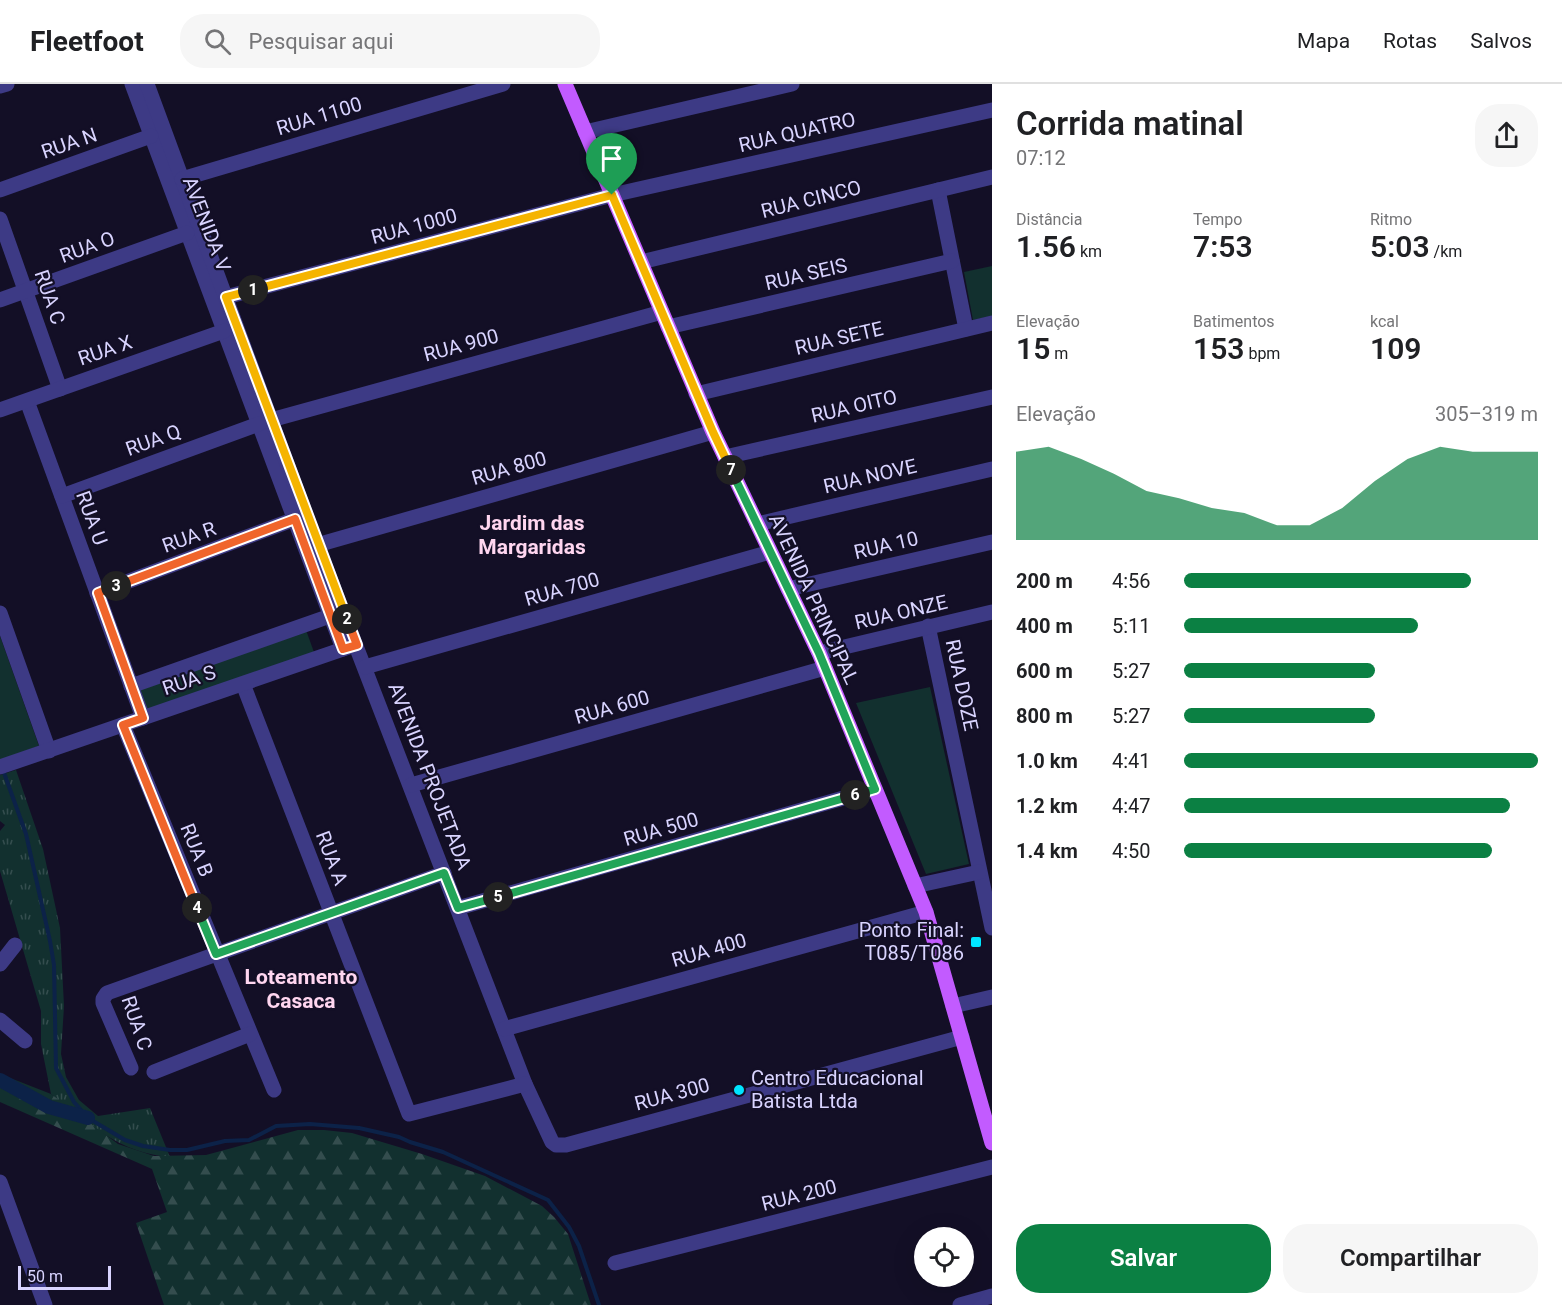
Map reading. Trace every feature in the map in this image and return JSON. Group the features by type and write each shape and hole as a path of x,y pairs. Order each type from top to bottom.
{"main road":[{"name":"AVENIDA PRINCIPAL","path":"565,84 696,394 819,653 926,912 992,1143"}],"street":[{"path":"0,87 7,84"},
{"name":"AVENIDA V","path":"132,84 224,331 317,545 350,647"},
{"name":"AVENIDA V","path":"147,84 226,297 295,519 330,616 350,647"},
{"name":"RUA 1100","path":"182,179 503,84"},
{"path":"585,132 792,84"},
{"name":"RUA QUATRO","path":"612,195 992,110"},
{"name":"RUA N","path":"0,190 151,136"},
{"name":"RUA CINCO","path":"641,262 992,177"},
{"path":"938,190 966,329"},
{"name":"RUA 1000","path":"226,297 612,195"},
{"name":"RUA C","path":"0,219 60,389"},
{"name":"RUA O","path":"0,300 188,233"},
{"name":"RUA SEIS","path":"668,327 952,261"},
{"name":"RUA 900","path":"265,422 662,312"},
{"name":"RUA SETE","path":"696,394 992,323"},
{"name":"RUA X","path":"0,410 224,331"},
{"name":"RUA OITO","path":"725,457 992,397"},
{"name":"RUA U","path":"27,400 143,718"},
{"name":"RUA Q","path":"62,496 265,422"},
{"name":"RUA 800","path":"317,545 713,432"},
{"name":"RUA NOVE","path":"757,524 992,469"},
{"name":"RUA R","path":"98,593 295,519"},
{"name":"RUA 10","path":"789,590 992,542"},
{"name":"RUA 700","path":"365,667 770,552"},
{"name":"RUA ONZE","path":"819,653 992,612"},
{"path":"0,614 49,751"},
{"name":"RUA S","path":"131,686 330,616"},
{"name":"RUA DOZE","path":"928,626 992,928"},
{"name":"RUA S","path":"0,767 350,647"},
{"name":"AVENIDA PROJETADA","path":"350,647 365,667 525,1084 552,1142 566,1145"},
{"name":"RUA 600","path":"411,785 825,668"},
{"name":"RUA A","path":"243,684 409,1114 525,1084"},
{"name":"RUA B","path":"123,725 274,1090"},
{"name":"RUA 500","path":"458,908 875,789"},
{"path":"915,886 979,872"},
{"path":"216,954 444,873"},
{"name":"RUA 400","path":"504,1029 926,912"},
{"path":"0,964 15,945"},
{"name":"RUA C","path":"131,1068 104,1003 103,999 107,993 216,954"},
{"path":"953,1006 992,997"},
{"path":"0,1020 25,1041"},
{"path":"154,1072 250,1034"},
{"name":"RUA 300","path":"566,1145 962,1037"},
{"name":"RUA 200","path":"615,1263 992,1167"},
{"path":"0,1182 45,1305"},
{"path":"960,1305 992,1296"}],"green space":[{"path":"992,266 992,316 973,320 964,272"},
{"path":"306,630 315,655 148,712 140,689"},
{"path":"0,636 39,746 0,760"},
{"path":"930,687 969,864 926,874 856,703"},
{"path":"16,770 43,849 60,928 64,1006 61,1054 66,1077 79,1100 98,1116 150,1108 170,1157 153,1155 121,1143 92,1126 51,1094 41,1044 41,1011 0,871 0,831 5,825 0,821 0,775"},
{"path":"0,1074 51,1094 118,1144 154,1156 206,1155 298,1130 324,1130 352,1133 485,1176 542,1206 568,1234 591,1305 164,1305 136,1223 167,1212 152,1169 0,1102"}],"waterway":[{"path":"3,770 26,834 50,941 54,965 56,1068 74,1102 88,1118 125,1140 143,1146 170,1150 187,1150 225,1141 249,1140 276,1126 310,1124 359,1128 399,1137 443,1152 548,1200 569,1227 579,1246 599,1305"},
{"path":"0,1080 49,1107 88,1118"}],"place":[{"name":"Ponto Final: T085/T086","path":"976,942"},
{"name":"Centro Educacional Batista Ltda","path":"739,1090"}],"district":[{"name":"Jardim das Margaridas","path":"532,535"},
{"name":"Loteamento Casaca","path":"301,989"}],"route":[{"path":"612,195 713,432 819,653 875,789 458,908 444,873 216,954 123,725 143,718 98,593 295,519 343,649 357,645 317,545 226,297 612,195"}]}
